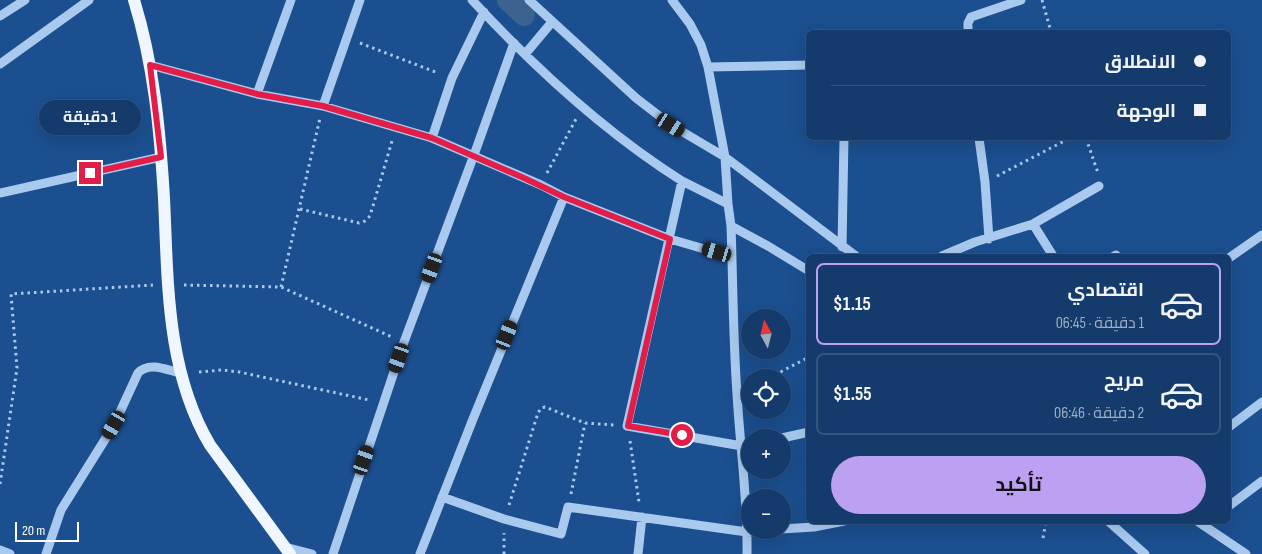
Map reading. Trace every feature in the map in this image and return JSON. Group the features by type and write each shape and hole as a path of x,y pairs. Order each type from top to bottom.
{"main road":[{"path":"134,0 150,65 161,157 172,331 180,373 192,412 210,445 288,551"}],"street":[{"path":"0,16 25,0"},
{"path":"0,64 89,0"},
{"path":"257,94 292,0"},
{"path":"323,106 360,0"},
{"path":"472,0 514,43 582,107 652,162 682,181 728,204"},
{"path":"530,0 636,98 671,125 724,156 853,254"},
{"path":"672,0 690,24 701,45 708,67 724,156 731,226 737,394 743,429"},
{"path":"968,30 968,23 971,17 1020,0"},
{"path":"432,138 452,78 484,12"},
{"path":"526,54 552,22"},
{"path":"333,554 404,342 514,43"},
{"path":"150,65 257,94 323,106 432,138 541,185 564,197 670,239 732,257"},
{"path":"708,67 806,65"},
{"path":"842,247 844,140"},
{"path":"980,140 989,238"},
{"path":"0,193 161,157"},
{"path":"682,181 628,426 741,445"},
{"path":"946,254 960,247 1033,224 1100,186"},
{"path":"420,554 564,197"},
{"path":"1033,224 1052,254"},
{"path":"731,226 806,269"},
{"path":"1231,257 1262,235"},
{"path":"46,554 61,510 114,425 138,373 150,366 180,373"},
{"path":"1231,425 1262,402"},
{"path":"791,436 806,433"},
{"path":"1231,504 1262,481"},
{"path":"442,497 504,519 561,534 568,507 741,531"},
{"path":"638,554 642,517"},
{"path":"791,528 829,524"},
{"path":"1111,524 1145,554"},
{"path":"1203,524 1246,554"},
{"path":"747,539 747,554"},
{"path":"0,550 10,554"},
{"path":"288,551 312,554"}],"path":[{"path":"1042,0 1050,30"},
{"path":"347,38 452,78"},
{"path":"281,286 323,106"},
{"path":"541,185 582,107"},
{"path":"300,209 359,223 365,221 370,216 397,127"},
{"path":"985,182 1066,140"},
{"path":"1087,140 1101,181 1100,186"},
{"path":"0,484 17,368 11,294 168,284 281,286 404,342"},
{"path":"786,369 806,359"},
{"path":"180,373 222,370 239,372 384,403"},
{"path":"504,554 504,519 538,412 541,408 545,407 585,423 628,426 642,517"},
{"path":"568,507 585,423"},
{"path":"1043,538 1045,524"}],"waterway":[{"path":"508,0 524,15"}],"route":[{"path":"90,173 161,157 150,65 257,94 323,106 432,138 541,185 564,197 670,239 628,426 682,435"}]}
